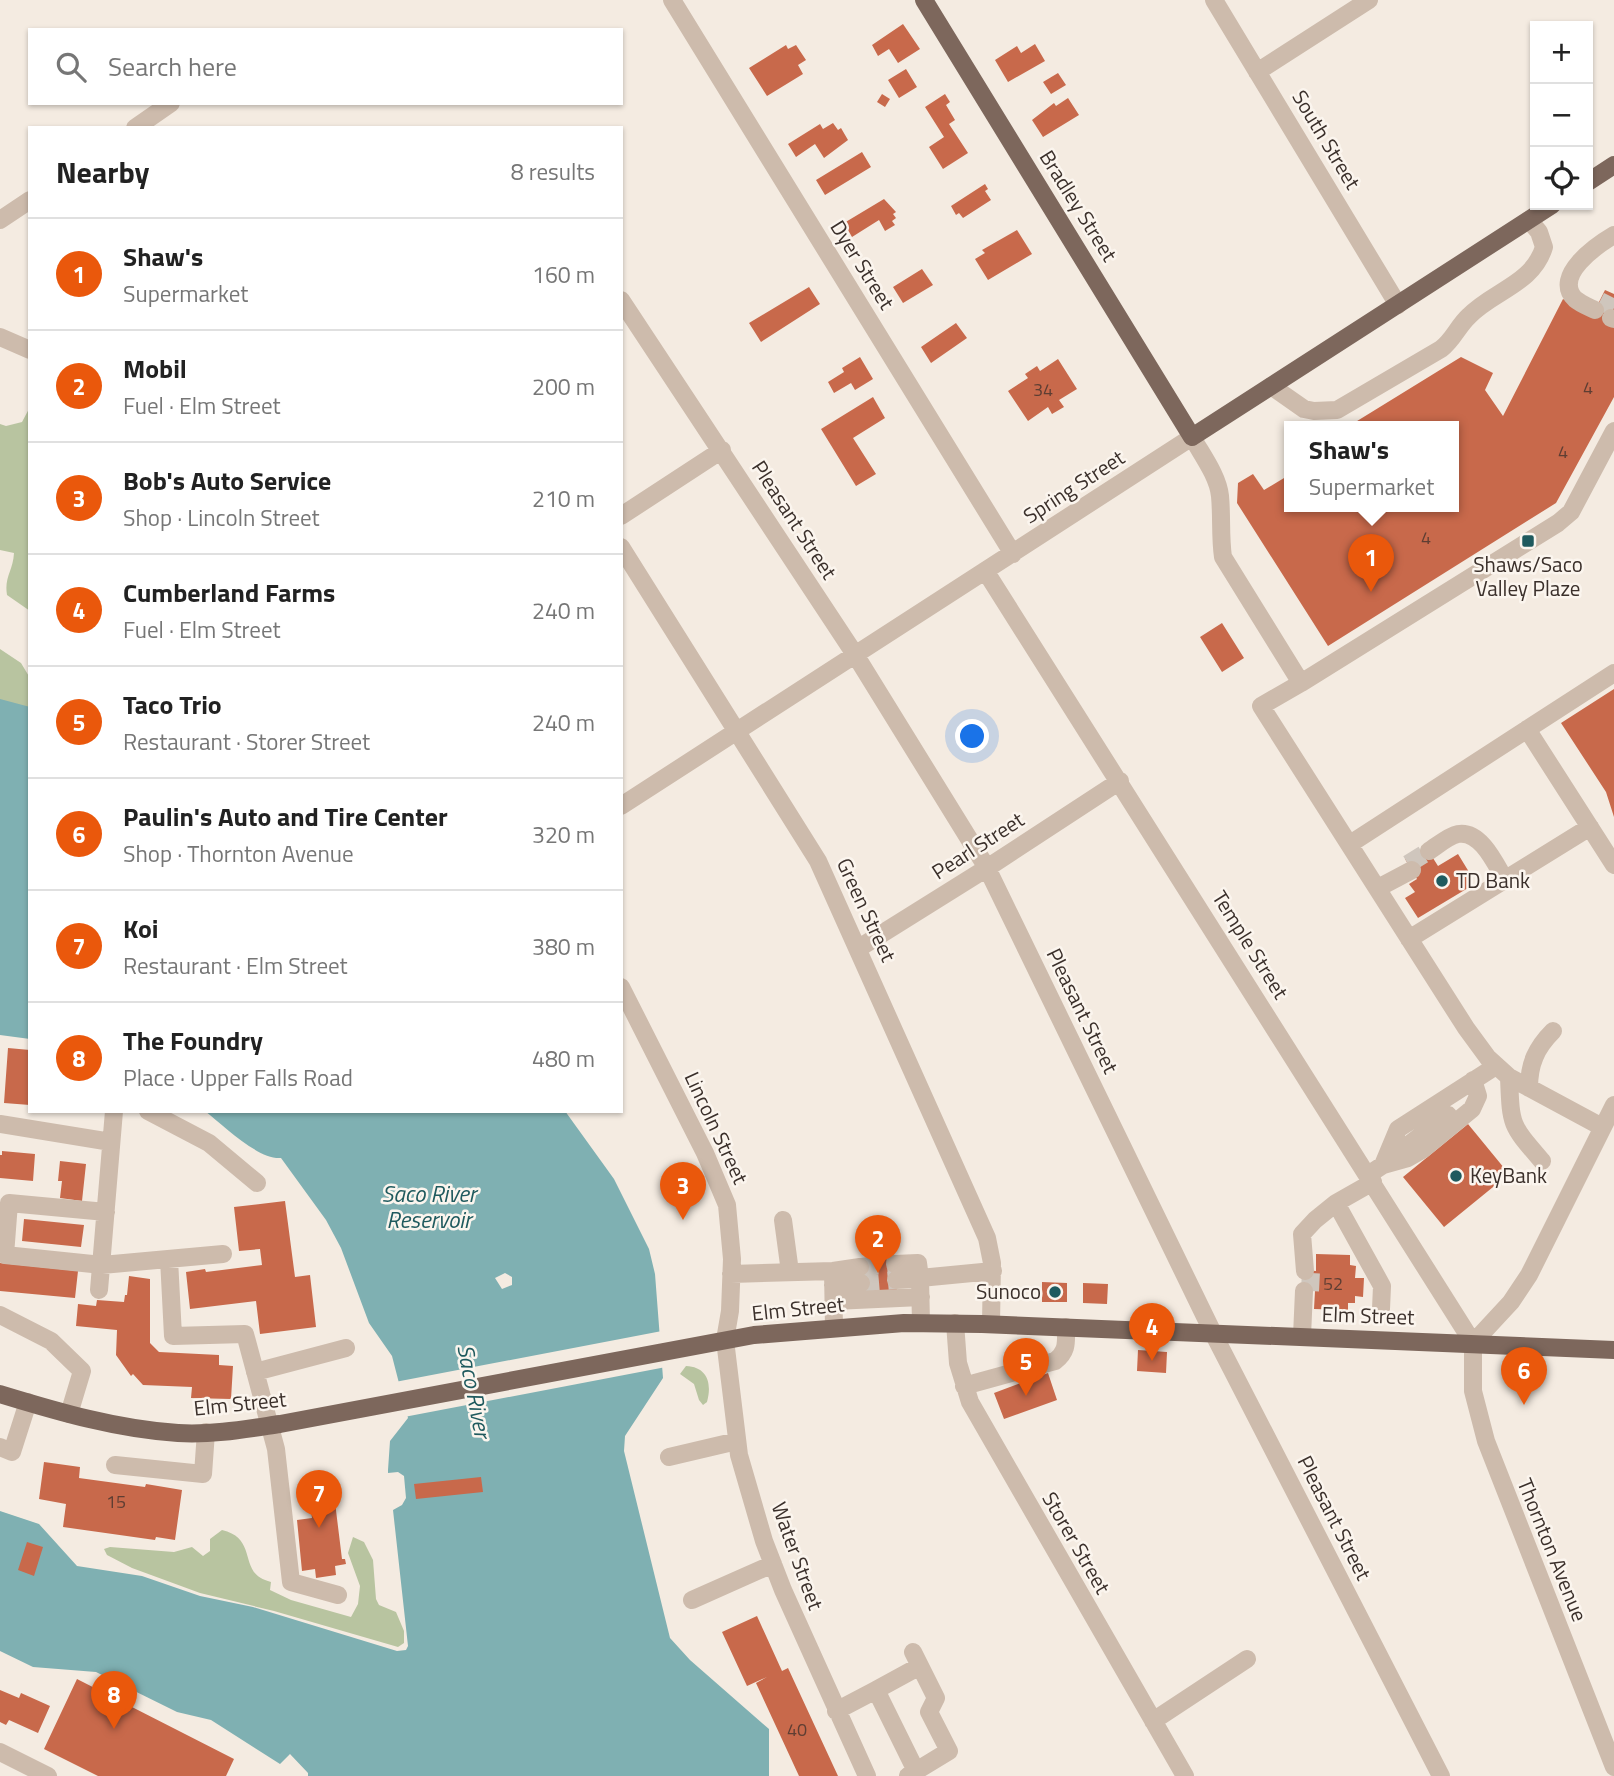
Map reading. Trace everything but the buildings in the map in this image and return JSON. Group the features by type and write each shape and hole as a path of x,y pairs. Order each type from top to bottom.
{"main road":[{"name":"Bradley Street","path":"924,0 1192,437"},
{"path":"1593,179 1614,165"},
{"name":"Spring Street","path":"1192,437 1544,210"},
{"name":"Elm Street","path":"0,1394 69,1414 136,1429 180,1433 206,1432 269,1425 754,1335 921,1323 1614,1350"}],"street":[{"name":"Dyer Street","path":"672,0 1013,554"},
{"name":"South Street","path":"1214,0 1398,304"},
{"path":"1257,72 1369,0"},
{"path":"138,126 168,105"},
{"path":"0,220 28,201"},
{"path":"1271,386 1304,409 1337,410 1441,349 1451,342 1470,315 1537,266 1544,247 1539,232 1529,220"},
{"path":"1605,312 1578,288 1576,278 1594,248 1614,235"},
{"name":"Pleasant Street","path":"623,303 856,656 987,868 1213,1333 1441,1776"},
{"path":"0,337 28,349"},
{"path":"1602,1127 1529,1088 1488,1058 1466,1028 1409,939 1380,887 1261,706 1558,523 1571,512 1614,431"},
{"name":"Spring Street","path":"623,805 1192,437"},
{"path":"1192,437 1220,494 1223,557 1301,683"},
{"path":"623,515 722,450"},
{"name":"Green Street","path":"623,550 818,861 987,1238 993,1271 992,1324"},
{"name":"Temple Street","path":"986,572 1374,1174 1473,1343"},
{"path":"1350,844 1614,673"},
{"path":"1527,729 1614,865"},
{"name":"Pearl Street","path":"859,948 1120,781"},
{"path":"1409,939 1590,827"},
{"path":"1431,855 1459,841 1472,841 1483,846 1505,880"},
{"path":"1380,887 1410,867"},
{"name":"Lincoln Street","path":"623,991 723,1194 730,1226 731,1274 730,1311 725,1340"},
{"path":"1529,1088 1532,1060 1553,1031"},
{"path":"1308,1271 1302,1234 1315,1220 1464,1103 1472,1092 1474,1080 1503,1071"},
{"path":"1503,1071 1511,1121 1542,1161"},
{"path":"1473,1343 1511,1302 1529,1275 1614,1105"},
{"path":"99,1290 114,1113"},
{"path":"152,1113 209,1143 257,1183"},
{"path":"0,1124 111,1142"},
{"path":"106,1212 9,1203 5,1255 102,1265 223,1254"},
{"path":"1336,1203 1382,1286 1381,1309"},
{"path":"783,1220 790,1272"},
{"path":"169,1259 173,1336 245,1334 276,1449 291,1582 338,1595"},
{"path":"895,1272 918,1263 921,1323"},
{"path":"920,1278 993,1271"},
{"path":"731,1274 790,1272 833,1285 921,1297"},
{"path":"833,1285 860,1275"},
{"path":"833,1285 834,1328"},
{"path":"1302,1336 1307,1291"},
{"path":"0,1315 51,1341 82,1371 69,1414"},
{"name":"Storer Street","path":"955,1323 958,1363 970,1402 1185,1776"},
{"path":"964,1385 1055,1361 1066,1348 1066,1327"},
{"name":"Water Street","path":"725,1340 739,1455 773,1564 867,1776"},
{"name":"Thornton Avenue","path":"1473,1343 1473,1391 1486,1441 1614,1767"},
{"path":"255,1372 346,1348"},
{"path":"0,1447 12,1451 28,1402"},
{"path":"114,1465 203,1474 206,1432"},
{"path":"669,1457 737,1441"},
{"path":"692,1600 773,1564"},
{"path":"836,1711 876,1690 917,1659 936,1698 929,1712 949,1751 912,1774 876,1690"},
{"path":"1153,1721 1247,1660"},
{"path":"0,1752 48,1776"}],"green space":[{"path":"28,411 28,610 7,595 14,553 0,550 0,424 6,426 22,422"},
{"path":"0,649 21,663 28,675 28,727 0,714"},
{"path":"686,1366 699,1370 707,1378 709,1389 707,1402 703,1405 694,1384 680,1374"},
{"path":"222,1530 234,1534 241,1541 254,1572 260,1578 271,1582 270,1590 291,1600 351,1617 358,1604 360,1586 348,1553 353,1537 364,1542 373,1560 376,1599 379,1605 396,1612 404,1631 404,1643 398,1647 274,1611 200,1593 132,1568 107,1555 104,1549 110,1547 174,1552 192,1547 203,1556 210,1551 210,1539"}],"water":[{"path":"0,699 28,706 28,1039 0,1035"},
{"path":"207,1113 566,1113 614,1179 649,1249 655,1274 663,1378 625,1436 624,1451 670,1638 690,1660 769,1729 769,1776 308,1776 290,1754 280,1764 211,1720 177,1712 96,1672 33,1667 0,1651 0,1511 39,1524 77,1566 142,1576 200,1596 253,1607 397,1651 406,1650 408,1646 393,1510 402,1505 406,1498 404,1476 398,1472 388,1473 388,1470 390,1441 408,1418 392,1356 369,1323 341,1248 326,1220 281,1158 252,1148","holes":["505,1273 512,1277 512,1285 502,1289 495,1278"]}],"pier":[{"path":"662,1331 666,1367 404,1417 395,1382"}],"tunnel":[{"path":"1600,301 1614,308"},
{"path":"1408,864 1429,851"},
{"path":"860,1267 895,1264"},
{"path":"1310,1291 1311,1271"},
{"path":"861,1283 896,1280"}],"place":[{"name":"Shaws/Saco Valley Plaze","path":"1528,541"},
{"name":"Shaw's","path":"1371,592"},
{"name":"TD Bank","path":"1442,881"},
{"name":"KeyBank","path":"1456,1176"},
{"name":"Bob's Auto Service","path":"683,1220"},
{"name":"Mobil","path":"878,1273"},
{"name":"Sunoco","path":"1055,1292"},
{"name":"Cumberland Farms","path":"1152,1361"},
{"name":"Taco Trio","path":"1026,1396"},
{"name":"Paulin's Auto and Tire Center","path":"1524,1405"},
{"name":"Koi","path":"319,1528"},
{"name":"The Foundry","path":"114,1729"}],"water label":[{"name":"Saco River Reservoir","path":"429,1207"},
{"name":"Saco River","path":"474,1391"}]}
